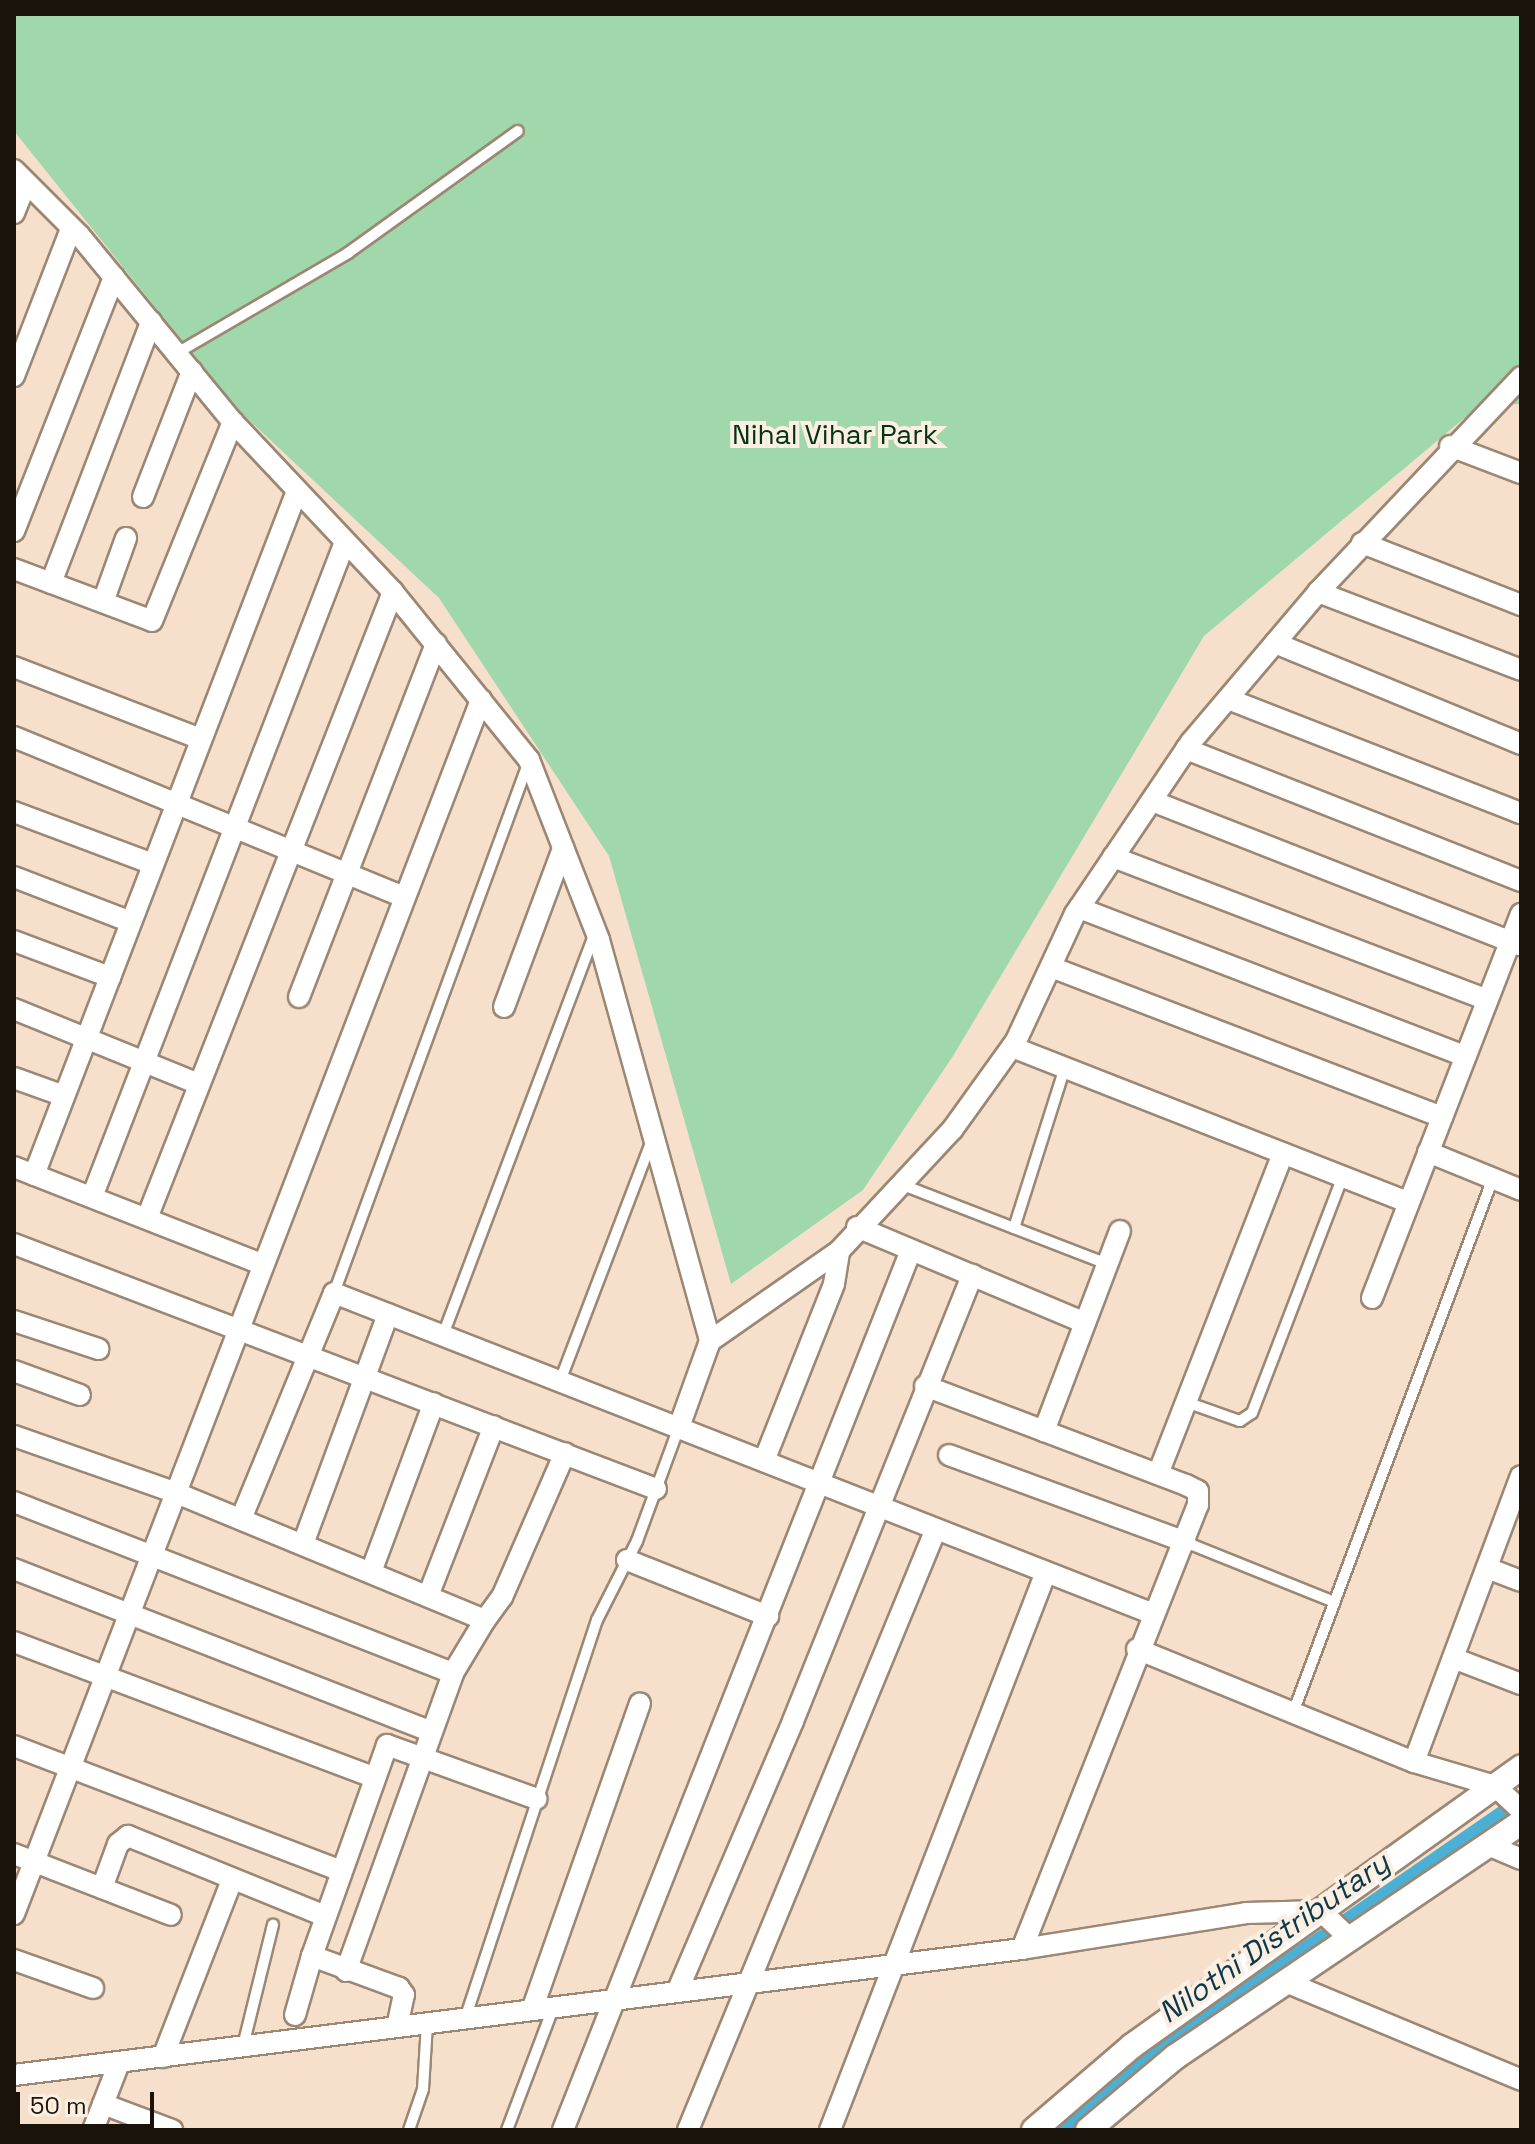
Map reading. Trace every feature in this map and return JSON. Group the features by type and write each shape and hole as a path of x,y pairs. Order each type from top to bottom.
{"street":[{"path":"14,213 20,176"},
{"path":"20,176 114,277 233,422 393,592 529,760 595,931 710,1341"},
{"path":"14,376 71,229"},
{"path":"14,531 114,277"},
{"path":"51,583 151,322"},
{"path":"143,497 192,371"},
{"path":"679,1427 710,1341 839,1251 857,1227 952,1130 1012,1047 1079,908 1186,749 1362,543 1450,446 1521,377"},
{"path":"14,569 152,621 233,422"},
{"path":"1450,446 1521,473"},
{"path":"34,1175 297,491"},
{"path":"103,602 126,538"},
{"path":"92,1197 345,542"},
{"path":"1362,543 1521,605"},
{"path":"147,1218 393,592"},
{"path":"1318,592 1521,670"},
{"path":"1275,643 1521,744"},
{"path":"299,997 350,874 436,644"},
{"path":"14,667 201,739"},
{"path":"1228,699 1521,813"},
{"path":"14,1912 481,700"},
{"path":"14,737 404,897"},
{"path":"1186,749 1521,881"},
{"path":"1152,801 1516,944"},
{"path":"14,812 153,864"},
{"path":"504,1007 563,848"},
{"path":"1113,857 1487,1000"},
{"path":"14,877 131,922"},
{"path":"1079,908 1465,1056"},
{"path":"1372,1298 1487,1000 1516,944 1521,914"},
{"path":"14,941 110,977"},
{"path":"1051,967 1442,1117"},
{"path":"14,1009 88,1036 199,1084"},
{"path":"1012,1047 1408,1202"},
{"path":"14,1078 64,1096"},
{"path":"1428,1152 1521,1190"},
{"path":"1158,1474 1283,1153"},
{"path":"14,1167 262,1264"},
{"path":"857,1227 1085,1323"},
{"path":"1044,1431 1120,1231"},
{"path":"14,1244 656,1489"},
{"path":"563,2130 911,1250"},
{"path":"764,1461 834,1284 839,1251"},
{"path":"677,1992 793,1721 876,1505 972,1275"},
{"path":"241,1519 334,1293 1151,1613"},
{"path":"303,1544 388,1314"},
{"path":"14,1321 98,1349"},
{"path":"14,1371 80,1395"},
{"path":"925,1386 1198,1491 1185,1542 1151,1613 1022,1949"},
{"path":"371,1572 434,1403"},
{"path":"428,1596 494,1426"},
{"path":"14,1436 174,1492 485,1620"},
{"path":"346,1971 453,1673 502,1597 565,1453"},
{"path":"949,1455 1185,1542"},
{"path":"1414,1762 1521,1476"},
{"path":"14,1502 453,1673"},
{"path":"688,2130 936,1529"},
{"path":"627,1560 768,1616"},
{"path":"1487,1568 1521,1581"},
{"path":"14,1569 130,1609 431,1732"},
{"path":"830,2130 897,1964 1046,1572"},
{"path":"14,1642 374,1777"},
{"path":"1137,1649 1508,1797"},
{"path":"1453,1658 1521,1684"},
{"path":"543,2009 640,1703"},
{"path":"295,2015 325,1916 387,1745 537,1799"},
{"path":"14,1746 341,1871"},
{"path":"1088,2130 1175,2057 1286,1982 1336,1924 1508,1797 1521,1767"},
{"path":"1034,2130 1132,2046 1336,1924 1488,1845 1521,1823"},
{"path":"102,1888 122,1836 325,1916"},
{"path":"1488,1845 1521,1859"},
{"path":"14,1854 171,1915"},
{"path":"163,2057 232,1880"},
{"path":"14,2075 1022,1949 1196,1919 1336,1924"},
{"path":"312,1956 399,1988 404,1995 397,2027"},
{"path":"14,1960 93,1988"},
{"path":"1286,1982 1521,2080"},
{"path":"93,2130 119,2063"},
{"path":"103,2104 172,2130"}],"lane":[{"path":"177,353 348,253 518,131"},
{"path":"334,1293 529,760"},
{"path":"443,1335 595,931"},
{"path":"1014,1228 1065,1067"},
{"path":"560,1381 653,1137"},
{"path":"1186,1402 1240,1421 1252,1413 1343,1176"},
{"path":"1293,1713 1493,1178"},
{"path":"900,1184 1107,1264"},
{"path":"465,2019 597,1620 627,1560 679,1427"},
{"path":"1185,1542 1334,1602"},
{"path":"243,2046 273,1925"},
{"path":"507,2130 543,2009"},
{"path":"409,2130 423,2089 427,2024"}],"green space":[{"name":"Nihal Vihar Park","path":"14,14 1521,14 1521,404 1480,405 1204,636 953,1056 863,1190 731,1284 609,856 439,598 235,407 14,131"}],"waterway":[{"name":"Nilothi Distributary","path":"1067,2130 1139,2067 1521,1803"}]}
